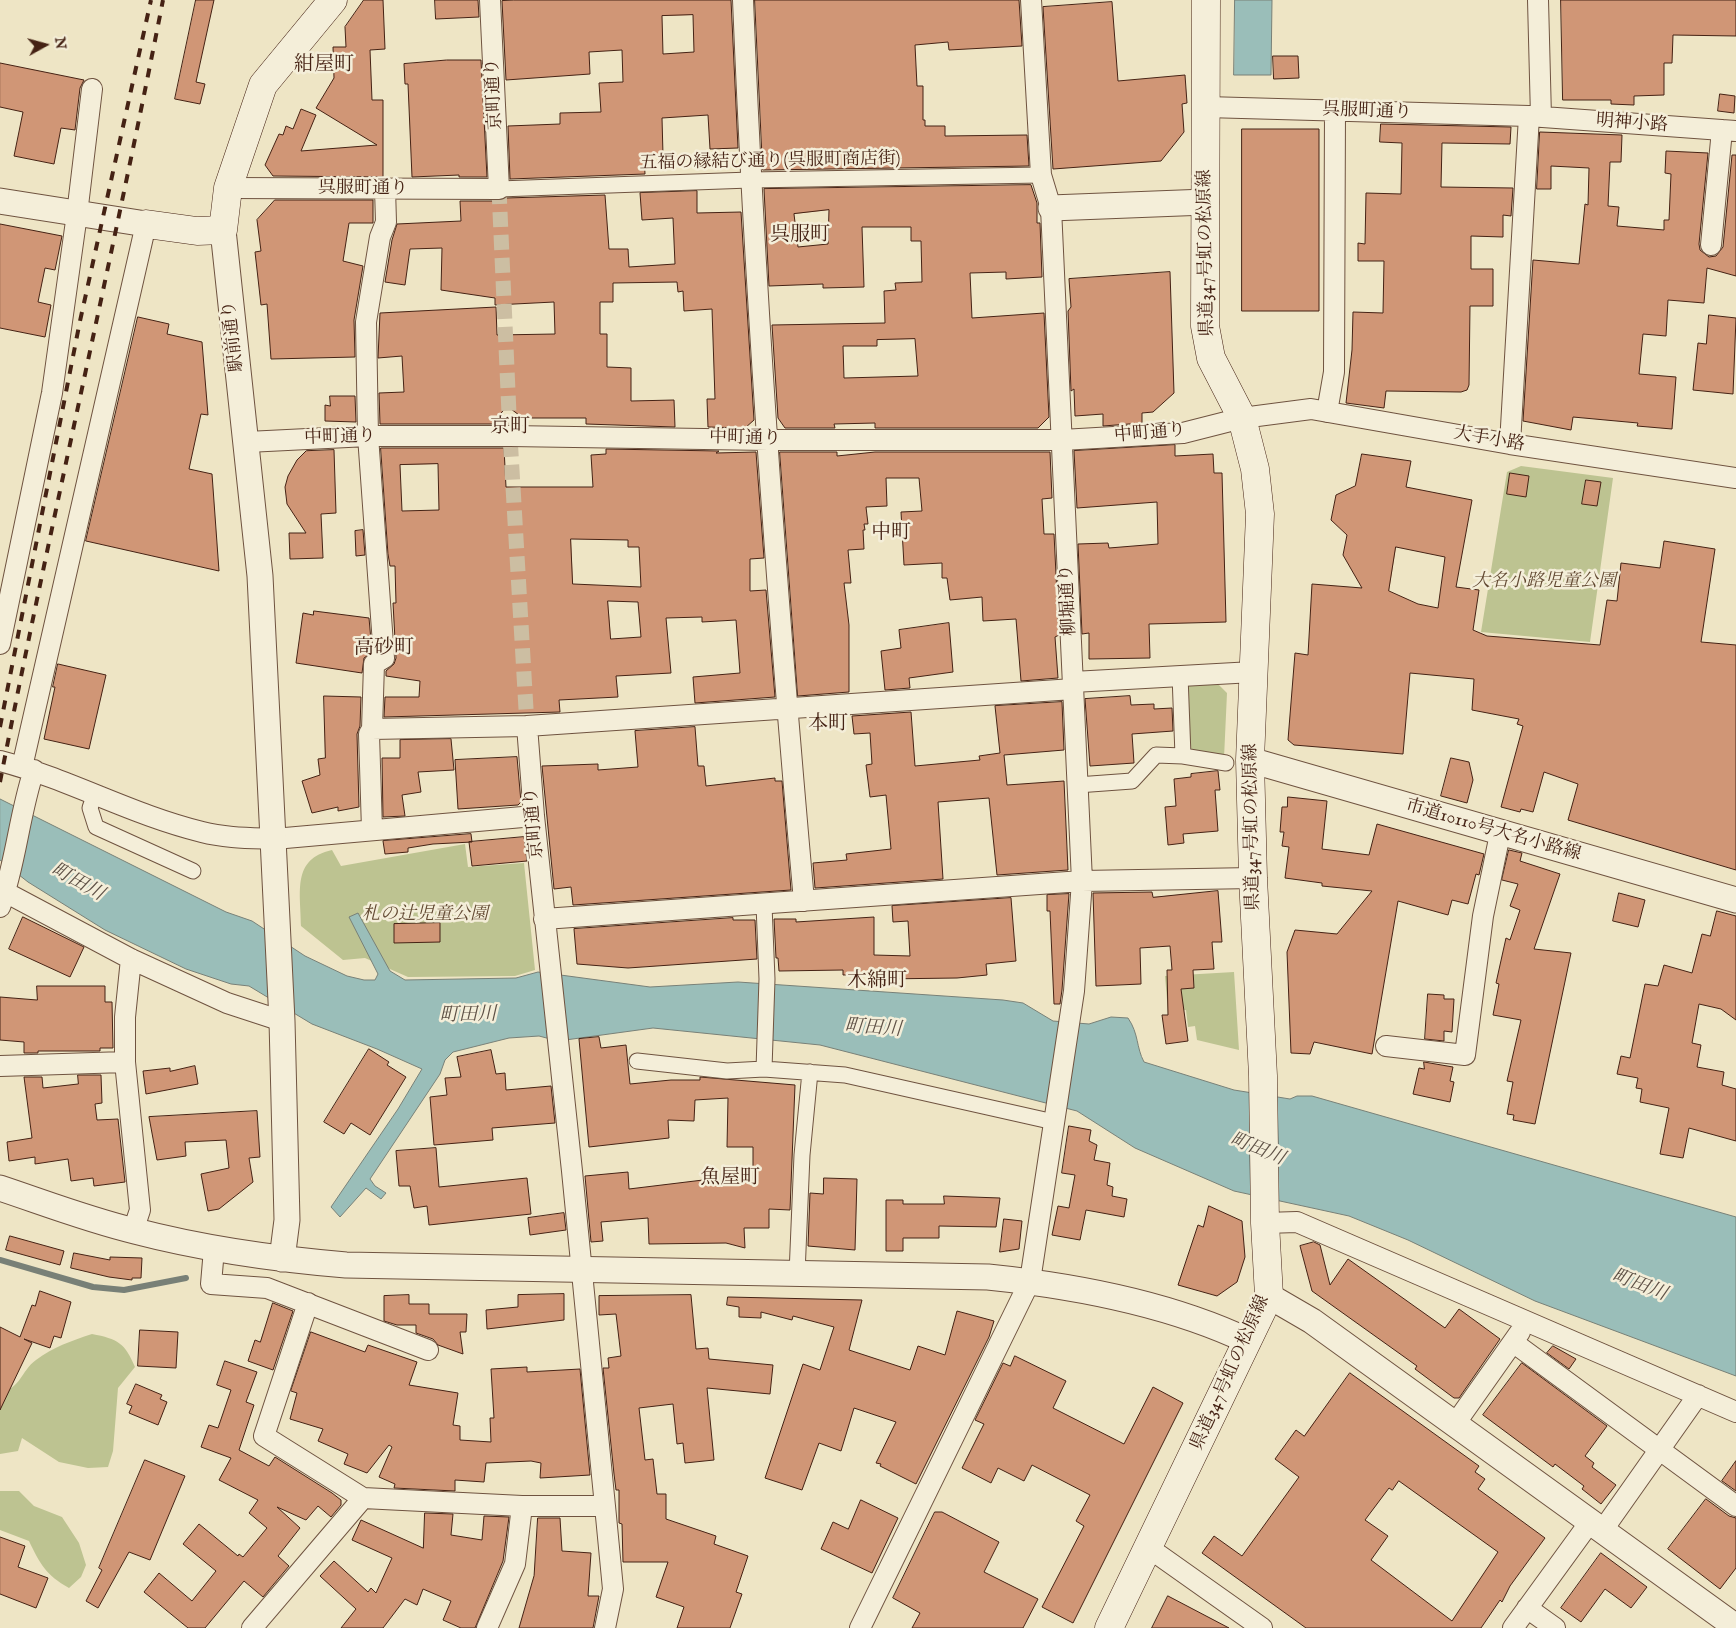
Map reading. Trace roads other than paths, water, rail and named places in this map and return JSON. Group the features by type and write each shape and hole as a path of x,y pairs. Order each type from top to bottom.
{"main road":[{"path":"146,224 197,232 223,230 228,188 263,85 333,0"},
{"name":"県道347号虹の松原線","path":"1109,1628 1269,1296 1263,1076 1253,878 1238,762 1253,672 1260,514 1255,469 1242,418 1210,358 1205,326 1206,0"}],"street":[{"name":"京町通り","path":"490,0 499,189"},
{"path":"743,0 750,180 786,709 804,901"},
{"name":"柳堀通り","path":"860,1628 1030,1281 1074,991 1082,881 1051,208 1041,175 1031,0"},
{"path":"1510,444 1535,117 1538,0"},
{"path":"0,644 5,595 52,394 92,89"},
{"name":"呉服町通り","path":"1206,107 1535,117"},
{"path":"1327,412 1334,372 1335,111"},
{"name":"明神小路","path":"1535,117 1729,131"},
{"path":"1711,245 1729,131"},
{"name":"五福の縁結び通り(呉服町商店街)","path":"499,189 750,180 1041,175"},
{"name":"呉服町通り","path":"228,188 499,189"},
{"path":"372,830 370,734 372,730 374,664 384,658 368,436 366,322 380,237 386,222 385,188"},
{"path":"0,200 146,224 28,768 25,797 4,895 131,959 227,1003 281,1015"},
{"path":"1051,208 1206,202"},
{"name":"駅前通り","path":"223,230 260,576 276,872 281,1015 287,1220 282,1259"},
{"name":"大手小路","path":"1242,418 1312,409 1510,444 1736,478"},
{"name":"中町通り","path":"247,442 368,436 768,440 1062,440 1182,433 1242,418"},
{"path":"372,730 527,726 786,709 1180,675 1253,672"},
{"path":"1180,675 1183,756"},
{"name":"京町通り","path":"527,726 544,919 606,1506 613,1589 606,1628"},
{"path":"1077,784 1132,782 1156,755 1238,762"},
{"path":"0,761 28,768 168,822 203,832 233,837 274,839 534,816"},
{"name":"市道10110号大名小路線","path":"1238,762 1736,900"},
{"path":"95,793 90,808 96,827 193,871"},
{"path":"1386,1046 1465,1055 1483,916 1500,834"},
{"path":"544,919 764,905 1082,881 1253,878"},
{"path":"764,905 767,979 764,1069"},
{"path":"131,959 125,1017 125,1062 140,1210 133,1231"},
{"path":"637,1061 727,1071 764,1069 845,1075 1054,1122"},
{"path":"0,1066 125,1062"},
{"path":"796,1274 802,1155 810,1072"},
{"path":"0,1188 133,1231 214,1249 282,1259 346,1264 988,1277 1030,1281 1103,1294 1202,1321 1248,1341"},
{"path":"1266,1216 1297,1222 1736,1412"},
{"path":"214,1249 211,1284 267,1288 428,1350"},
{"path":"1269,1296 1312,1321 1736,1627"},
{"path":"308,1303 264,1436 363,1498 522,1506 606,1506"},
{"path":"1455,1424 1527,1322"},
{"path":"1514,1343 1736,1506"},
{"path":"1513,1628 1527,1608 1659,1451 1698,1395"},
{"path":"252,1628 363,1498"},
{"path":"487,1628 515,1564 522,1506"},
{"path":"1149,1548 1262,1628"},
{"path":"1527,1608 1555,1628"}],"water":[{"path":"1235,0 1272,0 1271,75 1234,75"},
{"name":"町田川","path":"0,799 226,912 252,921 305,956 347,976 364,980 375,980 378,974 349,917 358,913 390,971 405,980 516,978 538,972 650,987 738,982 1003,1000 1023,1003 1053,1021 1089,1024 1111,1017 1128,1018 1132,1024 1144,1062 1234,1090 1290,1099 1297,1096 1312,1096 1736,1217 1736,1376 1535,1301 1408,1240 1349,1216 1234,1191 1135,1148 1077,1111 820,1045 653,1028 558,1041 539,1036 509,1038 453,1052 445,1060 440,1074 370,1179 375,1186 386,1193 381,1199 366,1188 340,1217 331,1207 398,1109 422,1069 312,1024 249,986 231,984 186,969 105,930 28,882 0,860"}],"waterway":[{"path":"0,1260 93,1287 124,1290 186,1278"}],"tunnel":[{"path":"499,189 510,436 527,726"}],"railway":[{"path":"0,727 80,321 151,0"},
{"path":"0,782 163,0"}],"district":[{"name":"紺屋町","path":"324,66"},
{"name":"呉服町","path":"800,236"},
{"name":"京町","path":"510,428"},
{"name":"中町","path":"891,534"},
{"name":"高砂町","path":"384,649"},
{"name":"本町","path":"828,725"},
{"name":"木綿町","path":"877,982"},
{"name":"魚屋町","path":"730,1179"}],"park label":[{"name":"大名小路児童公園","path":"1544,582"},
{"name":"札の辻児童公園","path":"425,915"}]}
